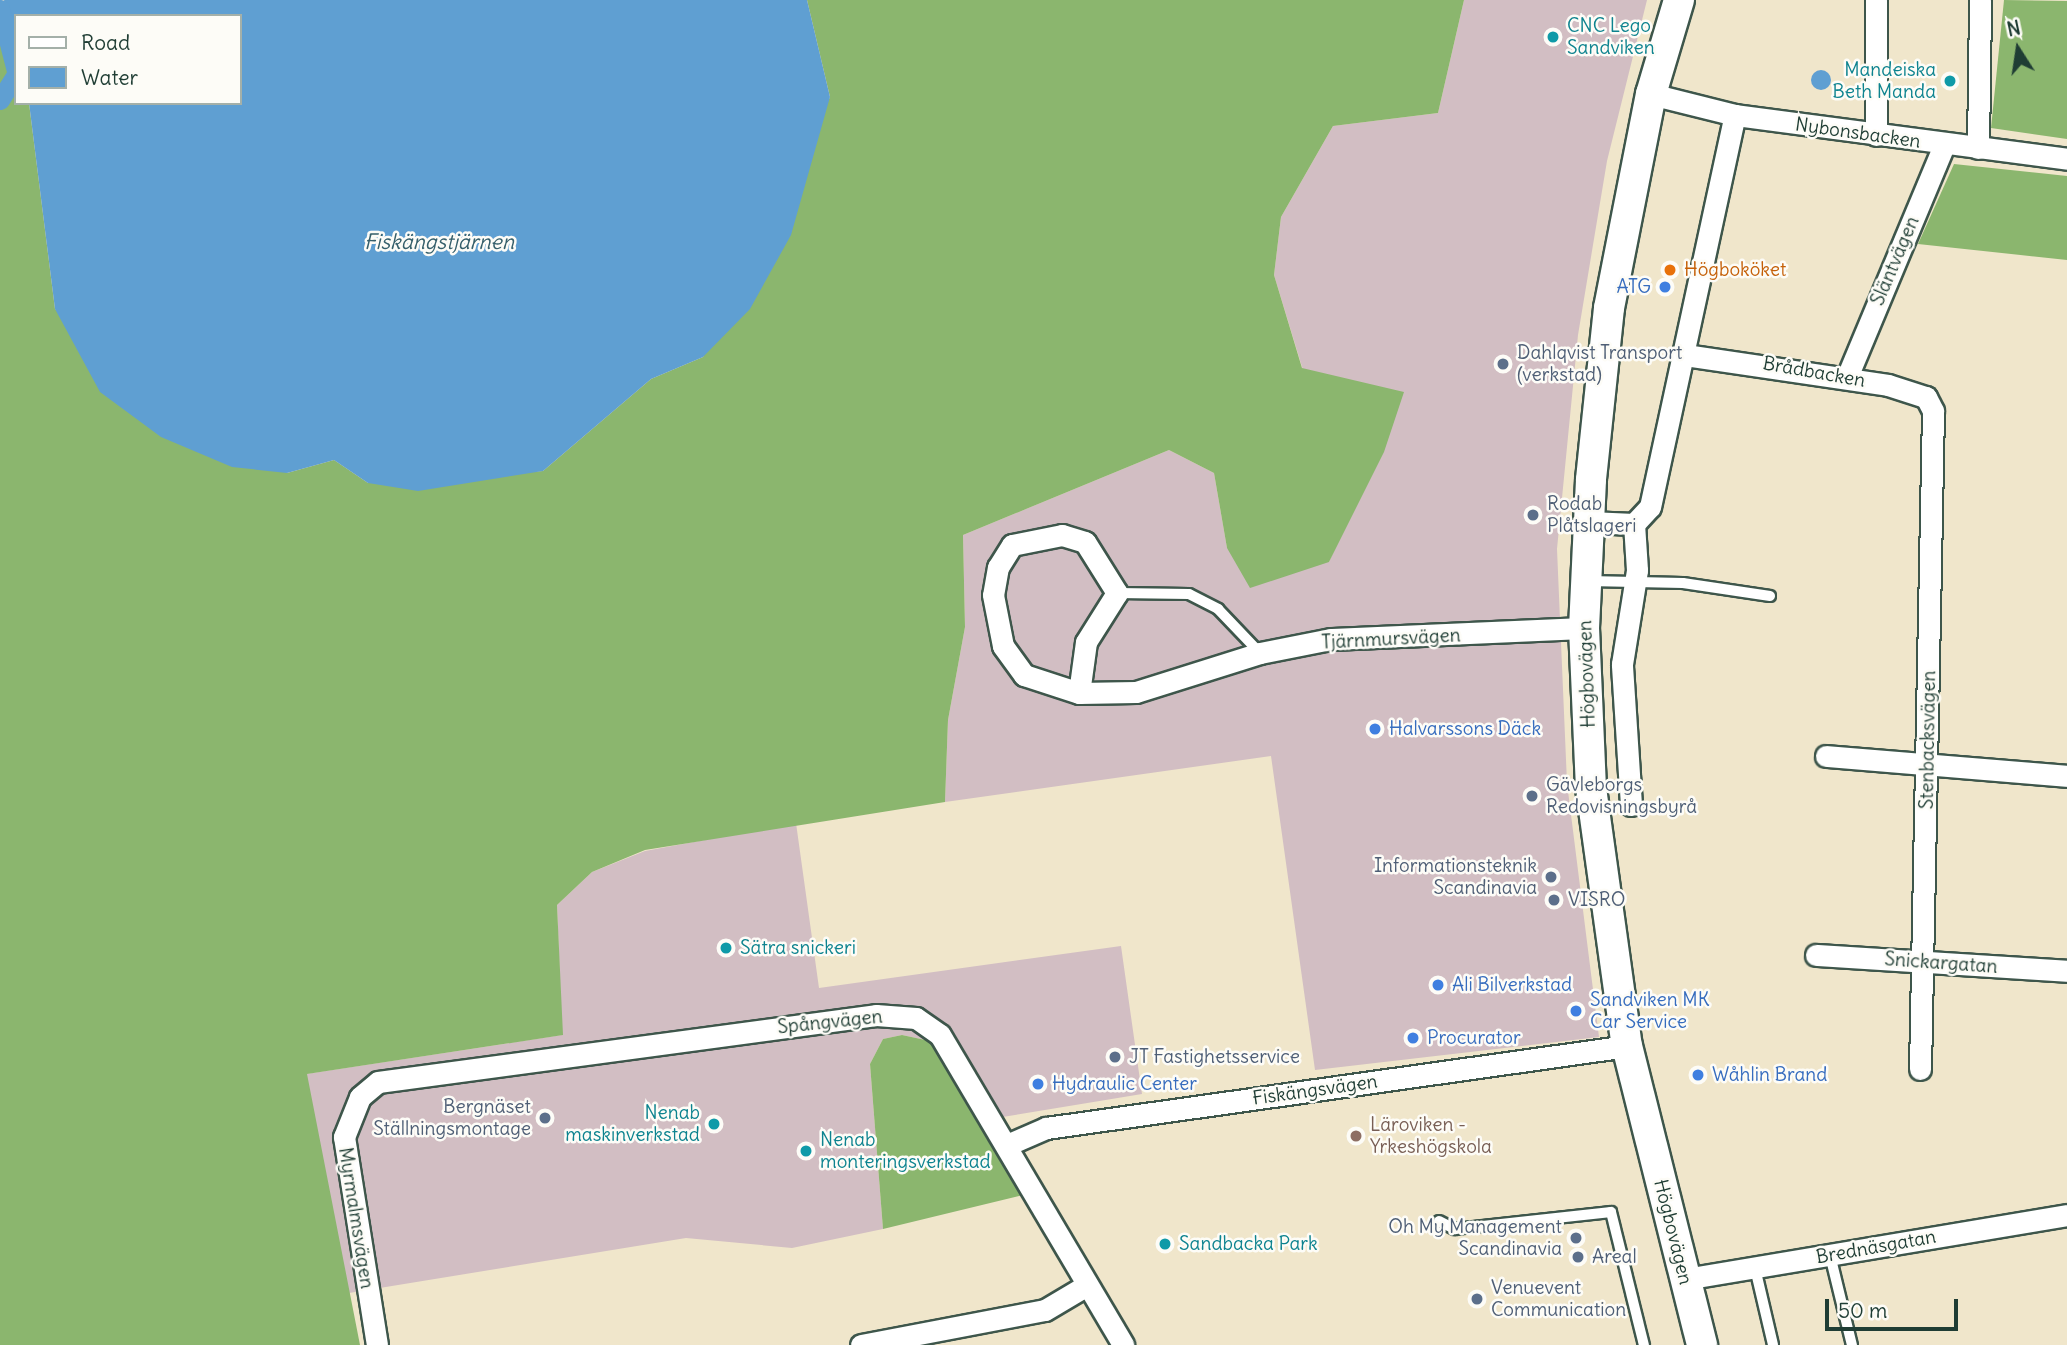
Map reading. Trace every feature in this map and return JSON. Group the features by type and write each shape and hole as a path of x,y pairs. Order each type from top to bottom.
{"main road":[{"name":"Högbovägen","path":"1679,0 1651,94 1609,308 1589,522 1584,628 1591,788 1627,1046 1702,1345"}],"street":[{"path":"1876,0 1876,135"},
{"path":"1978,149 1980,0"},
{"name":"Nybonsbacken","path":"1651,94 1735,115 1944,145 2067,159"},
{"path":"1631,805 1622,664 1634,583 1634,524 1650,507 1735,115"},
{"name":"Släntvägen","path":"1847,377 1944,145"},
{"name":"Brådbacken","path":"1685,355 1847,377 1926,397 1933,411"},
{"name":"Stenbacksvägen","path":"1920,1069 1925,963 1933,411"},
{"path":"1589,522 1634,524"},
{"name":"Tjärnmursvägen","path":"1117,593 1085,542 1062,535 1012,545 998,567 993,595 1009,660 1024,675 1079,693 1136,692 1260,653 1331,639 1584,628"},
{"path":"1079,693 1086,642 1117,593"},
{"path":"1826,756 2067,776"},
{"name":"Snickargatan","path":"1816,955 2067,971"},
{"name":"Spångvägen","path":"482,1068 848,1018 916,1018 940,1035 1123,1345"},
{"name":"Fiskängsvägen","path":"1007,1145 1046,1128 1627,1046"},
{"name":"Myrmalmsvägen","path":"377,1345 344,1137 351,1113 378,1082 482,1068"},
{"name":"Brednäsgatan","path":"1685,1279 2067,1215"},
{"path":"861,1345 1045,1310 1087,1285"}],"lane":[{"path":"1585,580 1770,596"},
{"path":"1117,593 1189,594 1218,609 1260,653"},
{"path":"1439,1221 1455,1229 1611,1212 1644,1345"},
{"path":"1830,1255 1852,1345"},
{"path":"1755,1268 1773,1345"}],"shaded area":[{"path":"1464,0 1647,0 1607,161 1578,335 1557,549 1567,783 1599,1037 1315,1070 1271,756 945,802 948,720 965,627 963,535 1169,450 1214,473 1227,548 1329,562 1348,518 1274,275 1281,217 1333,126 1438,113"},
{"path":"796,823 819,988 1121,946 1142,1094 978,1121 930,1041 902,1035 883,1039 870,1064 883,1229 792,1248 686,1238 349,1293 306,1074 562,1035 557,905 592,872 645,851"}],"green space":[{"path":"0,0 14,38 14,105 29,105 55,309 287,473 334,460 368,483 543,471 651,379 703,357 830,97 807,0 1464,0 1438,113 1333,126 1281,217 1274,275 1302,368 1404,392 1384,452 1329,562 1250,588 1227,548 1214,473 1169,450 963,535 965,627 948,720 945,802 645,850 592,872 557,905 563,1035 307,1074 360,1345 0,1345"},
{"path":"2004,0 2067,1 2067,139 1991,128"},
{"path":"1954,164 2067,176 2067,260 1918,244"},
{"path":"902,1035 930,1041 1023,1195 883,1229 870,1064 883,1039"}],"water":[{"name":"Fiskängstjärnen","path":"4,0 807,0 830,97 791,235 750,309 703,357 651,379 543,471 418,491 368,483 334,460 287,473 232,467 161,437 100,392 55,309 29,105 242,105 242,14 14,14 14,36"},
{"path":"1821,70 1828,73 1831,80 1828,87 1821,90 1814,87 1811,80 1814,73"}],"waterway":[{"path":"0,9 14,63"},
{"path":"0,100 14,77"}],"place":[{"name":"CNC Lego Sandviken","path":"1553,37"},
{"name":"Mandeiska Beth Manda","path":"1950,81"},
{"name":"Högboköket","path":"1670,270"},
{"name":"ATG","path":"1665,287"},
{"name":"Dahlqvist Transport (verkstad)","path":"1503,364"},
{"name":"Rodab Plåtslageri","path":"1533,515"},
{"name":"Halvarssons Däck","path":"1375,729"},
{"name":"Gävleborgs Redovisningsbyrå","path":"1532,796"},
{"name":"Informationsteknik Scandinavia","path":"1551,877"},
{"name":"VISRO","path":"1554,900"},
{"name":"Sätra snickeri","path":"726,948"},
{"name":"Ali Bilverkstad","path":"1438,985"},
{"name":"Sandviken MK Car Service","path":"1576,1011"},
{"name":"Procurator","path":"1413,1038"},
{"name":"JT Fastighetsservice","path":"1115,1057"},
{"name":"Wåhlin Brand","path":"1698,1075"},
{"name":"Hydraulic Center","path":"1038,1084"},
{"name":"Bergnäset Ställningsmontage","path":"545,1118"},
{"name":"Nenab maskinverkstad","path":"714,1124"},
{"name":"Läroviken - Yrkeshögskola","path":"1356,1136"},
{"name":"Nenab monteringsverkstad","path":"806,1151"},
{"name":"Oh My Management Scandinavia","path":"1576,1238"},
{"name":"Sandbacka Park","path":"1165,1244"},
{"name":"Areal","path":"1578,1257"},
{"name":"Venuevent Communication","path":"1477,1299"}]}
